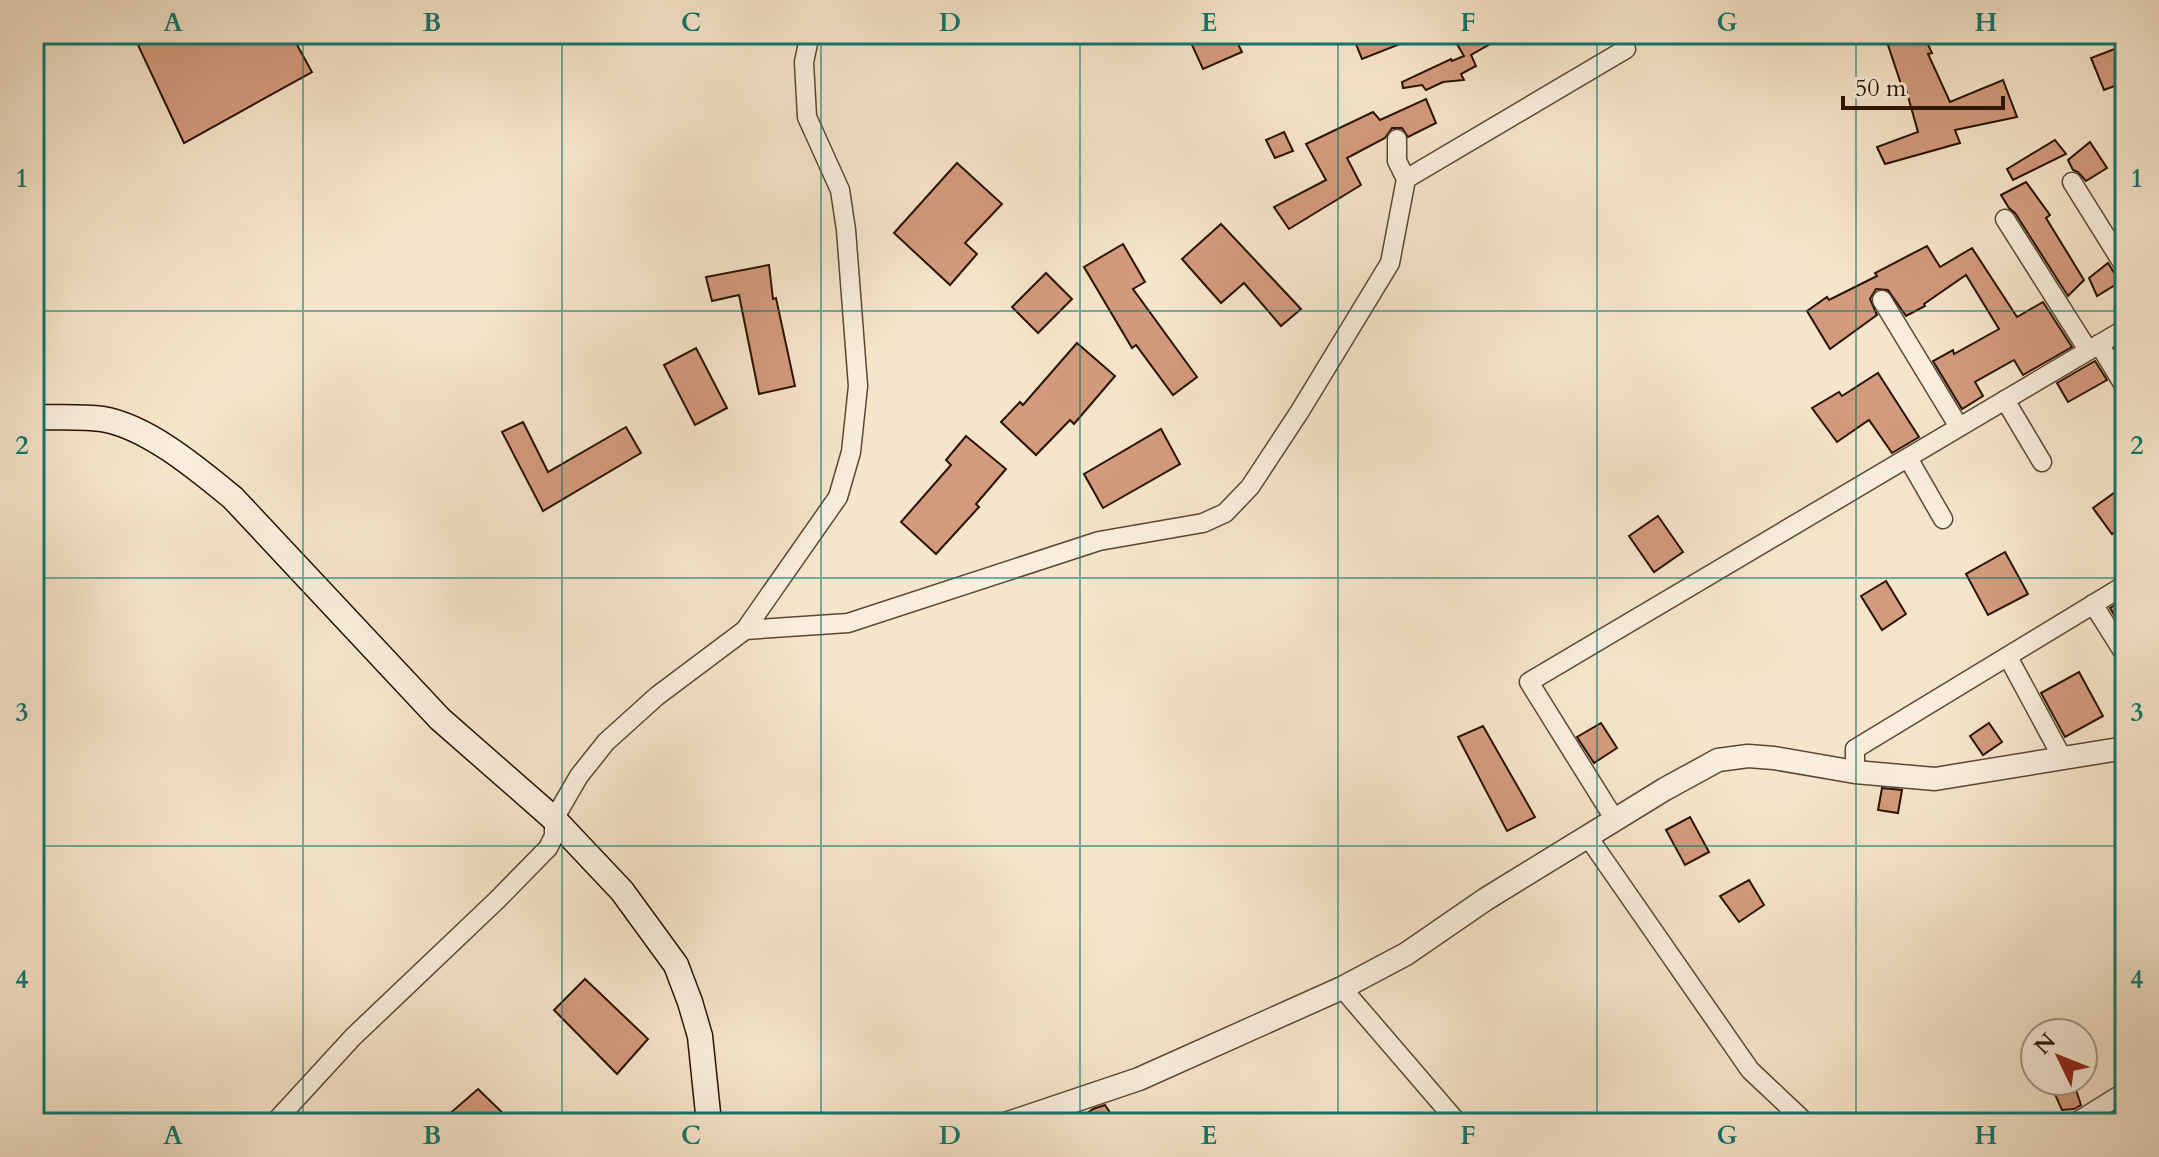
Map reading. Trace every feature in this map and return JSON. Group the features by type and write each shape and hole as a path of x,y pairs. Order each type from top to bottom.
{"main road":[{"path":"34,417 116,422 141,433 205,475 233,498 440,719 554,819 622,891 676,965 700,1036 709,1123"}],"street":[{"path":"274,1123 353,1037 548,848 554,836 554,819 579,776 606,742 657,696 745,630 838,497 851,452 858,386 840,190 807,117 804,62 810,34"},
{"path":"1406,179 1626,49 1618,34"},
{"path":"745,630 848,623 1099,541 1203,523 1225,513 1250,487 1292,424 1390,263 1406,179 1397,161 1397,139"},
{"path":"2072,182 2120,247 2125,267"},
{"path":"2005,219 2125,387"},
{"path":"1882,300 1959,427"},
{"path":"1615,820 1529,682 2125,329"},
{"path":"2005,400 2042,462"},
{"path":"1908,458 1943,519"},
{"path":"1855,772 1855,749 2125,585"},
{"path":"2093,604 2122,650"},
{"path":"2008,657 2063,759"},
{"path":"1008,1123 1139,1079 1342,988 1406,954 1486,899 1718,760 1748,756 1774,758 1855,772 1935,779 2125,748"},
{"path":"1588,837 1750,1070 1806,1123"},
{"path":"1342,988 1458,1123"},
{"path":"2075,1123 2125,1092"}],"building":[{"path":"159,34 291,34 312,72 184,143 138,45"},
{"path":"1187,34 1233,34 1242,52 1203,69"},
{"path":"1352,34 1422,34 1423,35 1362,59"},
{"path":"1451,34 1508,34 1471,55 1476,66 1461,74 1464,80 1443,82 1426,90 1422,85 1403,88 1402,82 1464,56"},
{"path":"1888,34 1923,34 1932,53 1928,54 1950,102 2003,80 2017,117 1955,130 1960,143 1885,164 1877,147 1918,132 1905,86 1902,87 1888,45 1893,43"},
{"path":"2125,45 2125,82 2104,90 2091,58"},
{"path":"1426,99 1436,123 1408,137 1402,128 1392,128 1385,138 1347,158 1361,185 1289,229 1274,207 1326,180 1306,144 1373,112 1380,120"},
{"path":"1284,132 1293,151 1275,158 1266,140"},
{"path":"2055,140 2066,154 2013,180 2007,169"},
{"path":"2090,142 2107,168 2086,181 2073,170 2068,160"},
{"path":"957,163 1002,204 965,243 977,254 950,285 894,233"},
{"path":"2026,182 2050,215 2046,218 2084,280 2068,296 2001,195"},
{"path":"1221,224 1301,309 1281,326 1244,283 1221,303 1182,259"},
{"path":"1123,244 1145,282 1133,289 1197,377 1173,395 1136,345 1132,348 1084,267"},
{"path":"1927,246 1940,267 1972,248 2017,317 2043,302 2072,347 2023,375 2014,360 1975,382 1983,396 1962,409 1933,361 1953,350 1954,354 1999,329 1966,275 1925,306 1906,316 1888,290 1876,289 1870,299 1877,315 1830,349 1807,311 1827,297 1829,300 1877,276 1875,273"},
{"path":"2108,263 2120,282 2097,296 2089,278"},
{"path":"769,265 773,299 776,298 795,386 759,394 739,295 712,301 706,277"},
{"path":"1046,273 1072,299 1038,333 1012,307"},
{"path":"1077,343 1115,376 1074,424 1070,420 1036,455 1001,422 1020,402 1023,405"},
{"path":"696,348 727,408 695,425 664,365"},
{"path":"2095,361 2107,380 2068,402 2057,383"},
{"path":"1878,373 1919,437 1892,453 1869,420 1837,442 1812,408 1839,392 1842,396"},
{"path":"523,422 548,472 626,427 641,453 543,511 502,432"},
{"path":"1161,429 1180,464 1103,508 1084,474"},
{"path":"966,436 1006,469 976,504 979,507 936,554 901,522 951,465 946,460"},
{"path":"2125,485 2125,525 2112,534 2093,508"},
{"path":"1658,516 1683,552 1654,572 1629,536"},
{"path":"2005,552 2028,594 1988,615 1966,574"},
{"path":"1886,581 1906,614 1882,630 1861,596"},
{"path":"2125,599 2125,632 2110,608"},
{"path":"2079,672 2103,716 2065,737 2041,693"},
{"path":"1601,723 1617,748 1594,763 1577,737"},
{"path":"1989,723 2002,742 1983,755 1970,736"},
{"path":"1483,726 1535,817 1507,831 1458,737"},
{"path":"1882,788 1902,790 1898,813 1878,810"},
{"path":"1690,817 1709,852 1685,865 1666,830"},
{"path":"1749,880 1764,905 1739,922 1720,896"},
{"path":"585,979 648,1039 617,1074 554,1010"},
{"path":"478,1089 513,1123 439,1123"},
{"path":"2056,1097 2078,1097 2081,1105 2062,1110"},
{"path":"1105,1105 1117,1123 1074,1123 1093,1109"}]}
